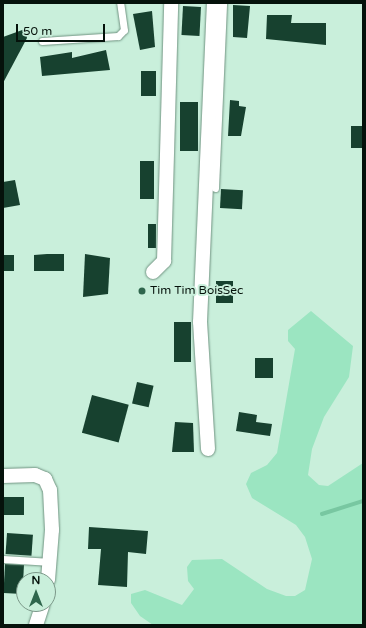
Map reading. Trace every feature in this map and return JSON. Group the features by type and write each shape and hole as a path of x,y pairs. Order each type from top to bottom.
{"street":[{"path":"153,272 164,261 171,3"},
{"path":"208,449 200,322 214,3"},
{"path":"3,476 35,475 45,479 50,490 52,562 50,572"},
{"path":"36,625 40,612"}],"lane":[{"path":"42,41 118,36 124,30 120,3"},
{"path":"215,188 224,3"},
{"path":"3,559 52,562"}],"green space":[{"path":"311,311 353,346 349,377 324,417 312,449 308,475 319,485 328,486 363,463 363,625 153,625 140,616 131,603 131,594 145,590 182,605 194,589 188,581 187,567 192,560 222,559 267,589 286,596 295,596 305,590 312,559 305,537 296,525 252,498 246,484 251,473 267,465 277,453 295,349 288,341 288,330"}],"building":[{"path":"233,5 250,6 247,38 233,37"},
{"path":"183,6 201,7 199,36 181,35"},
{"path":"152,11 155,47 140,50 133,14"},
{"path":"267,15 292,15 291,23 326,23 326,45 266,39"},
{"path":"25,29 27,38 3,83 3,37"},
{"path":"106,50 110,70 42,76 40,57 72,52 72,58"},
{"path":"141,71 156,71 156,96 141,96"},
{"path":"230,100 239,101 239,106 246,107 241,136 228,136"},
{"path":"180,102 198,102 198,151 180,151"},
{"path":"351,126 363,126 363,148 351,148"},
{"path":"140,161 154,161 154,199 140,199"},
{"path":"15,180 20,205 3,208 3,182"},
{"path":"221,189 243,190 242,209 220,208"},
{"path":"148,224 156,224 156,248 148,248"},
{"path":"64,254 64,271 34,271 34,255"},
{"path":"85,254 110,258 108,294 83,297"},
{"path":"3,255 14,255 14,271 3,271"},
{"path":"216,281 233,281 233,303 216,303"},
{"path":"174,322 191,322 191,362 174,362"},
{"path":"255,358 273,358 273,378 255,378"},
{"path":"137,382 154,386 149,407 132,403"},
{"path":"92,395 129,405 119,443 82,433"},
{"path":"239,412 257,415 256,422 272,424 270,436 236,431"},
{"path":"175,422 193,423 194,452 172,452"},
{"path":"3,497 24,497 24,515 3,515"},
{"path":"89,527 148,531 146,554 128,552 127,587 98,585 101,549 88,549"},
{"path":"7,533 33,535 31,556 6,554"},
{"path":"5,564 24,565 24,572 16,572 16,594 3,593"}],"waterway":[{"path":"322,514 363,501"}],"place":[{"name":"Tim Tim BoisSec","path":"142,291"}]}
